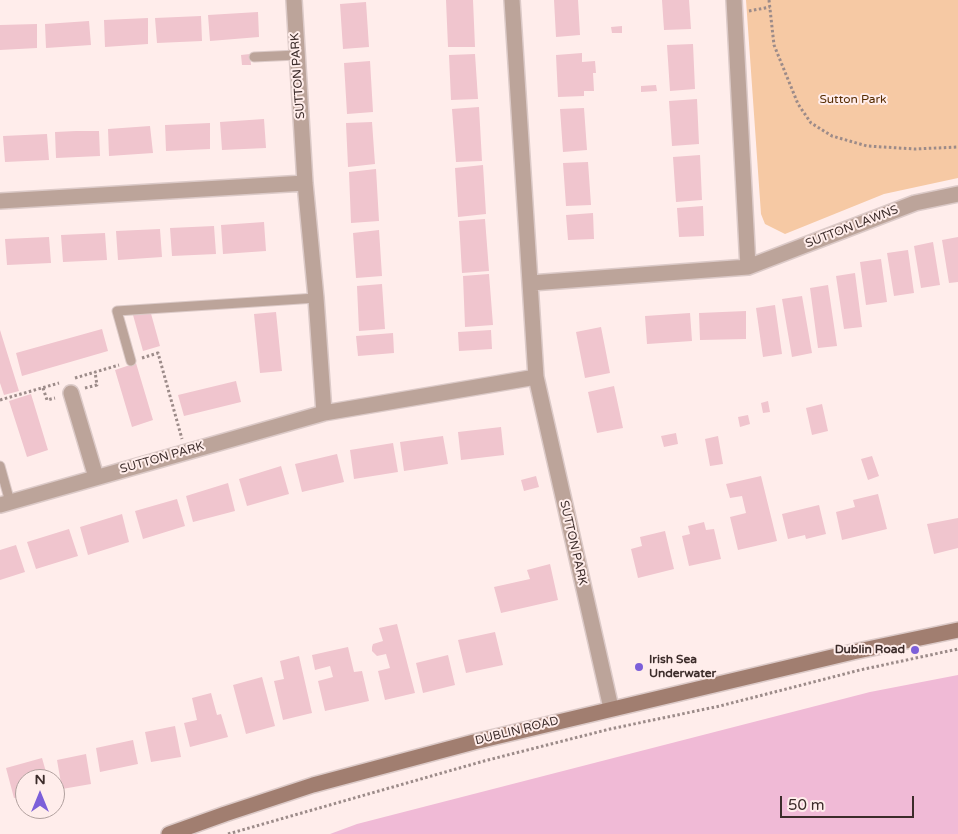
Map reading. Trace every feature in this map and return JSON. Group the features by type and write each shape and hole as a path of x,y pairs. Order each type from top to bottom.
{"main road":[{"name":"DUBLIN ROAD","path":"169,834 320,784 474,742 867,648 958,630"}],"street":[{"name":"SUTTON PARK","path":"294,0 305,183 324,413"},
{"name":"SUTTON PARK","path":"512,0 536,377 611,708"},
{"path":"531,283 748,267 735,7"},
{"path":"0,201 305,183"},
{"name":"SUTTON LAWNS","path":"748,267 915,203 958,194"},
{"name":"SUTTON PARK","path":"5,504 324,413 536,377"},
{"path":"67,385 96,477"}],"lane":[{"path":"254,57 297,55"},
{"path":"131,361 117,311 316,298"},
{"path":"0,466 5,504"}],"path":[{"path":"769,0 774,45 798,104 811,123 832,136 867,146 915,149 958,147"},
{"path":"735,7 770,7"},
{"path":"0,400 67,385 158,353 186,452"},
{"path":"228,834 484,761 610,728 720,706 860,670 958,649"}],"green space":[{"name":"Sutton Park","path":"746,0 958,0 958,178 884,194 785,234 765,224 761,214"}],"shaded area":[{"path":"958,675 958,834 330,834 357,824 870,692"}],"building":[{"path":"446,0 473,0 475,47 448,47"},
{"path":"554,0 578,0 580,35 556,37"},
{"path":"662,0 689,0 691,29 664,30"},
{"path":"366,2 369,47 343,49 340,4"},
{"path":"258,12 259,37 210,41 208,15"},
{"path":"201,16 202,41 157,43 155,18"},
{"path":"148,18 148,44 105,47 104,20"},
{"path":"89,21 91,45 46,48 45,24"},
{"path":"37,24 37,48 0,50 0,25"},
{"path":"622,26 622,33 612,33 611,27"},
{"path":"693,44 695,89 670,91 667,45"},
{"path":"582,53 582,62 595,61 596,73 593,73 594,91 584,91 584,96 558,97 556,55"},
{"path":"250,54 251,65 242,65 241,55"},
{"path":"475,54 478,99 451,100 449,55"},
{"path":"370,61 373,112 347,114 344,63"},
{"path":"656,85 657,91 641,92 641,86"},
{"path":"697,99 699,144 672,146 669,101"},
{"path":"479,107 482,161 456,162 452,109"},
{"path":"584,108 587,150 563,152 560,109"},
{"path":"264,119 266,148 222,150 220,122"},
{"path":"372,122 375,164 348,167 346,123"},
{"path":"210,123 210,149 166,151 165,125"},
{"path":"150,126 153,153 109,156 108,129"},
{"path":"99,131 100,156 56,158 55,132"},
{"path":"47,134 49,160 5,162 3,136"},
{"path":"700,155 702,200 676,202 673,157"},
{"path":"588,162 591,205 566,206 563,163"},
{"path":"483,165 486,214 458,217 455,168"},
{"path":"376,169 379,221 351,223 349,172"},
{"path":"703,206 704,236 679,237 677,208"},
{"path":"593,213 594,239 568,240 566,215"},
{"path":"485,219 489,271 462,273 459,221"},
{"path":"264,222 266,251 223,254 221,225"},
{"path":"214,226 216,254 172,256 170,228"},
{"path":"160,229 162,257 118,260 116,231"},
{"path":"379,230 382,276 356,278 353,233"},
{"path":"105,233 107,260 63,262 61,235"},
{"path":"49,237 51,263 7,265 5,239"},
{"path":"958,237 958,282 949,283 942,240"},
{"path":"933,242 940,285 921,288 914,246"},
{"path":"908,250 914,293 894,296 887,253"},
{"path":"881,259 887,302 866,305 860,262"},
{"path":"855,273 862,327 844,329 836,276"},
{"path":"489,274 493,325 465,327 463,276"},
{"path":"382,284 385,329 359,331 357,286"},
{"path":"828,285 837,346 818,348 810,288"},
{"path":"802,296 812,353 792,357 782,299"},
{"path":"775,305 782,354 763,357 756,308"},
{"path":"150,310 160,346 143,351 133,315"},
{"path":"746,311 746,339 700,340 699,313"},
{"path":"276,312 282,371 260,373 254,314"},
{"path":"690,313 692,341 647,344 645,316"},
{"path":"601,327 610,373 585,378 576,332"},
{"path":"102,329 108,351 22,376 16,353"},
{"path":"0,330 19,391 4,395 0,383"},
{"path":"491,330 492,349 459,351 458,332"},
{"path":"393,333 394,353 358,356 356,336"},
{"path":"136,363 153,420 132,427 115,370"},
{"path":"236,381 241,402 184,416 178,395"},
{"path":"614,386 623,428 597,433 588,392"},
{"path":"31,394 48,450 27,457 9,401"},
{"path":"768,401 770,412 763,413 761,403"},
{"path":"822,404 828,431 812,435 806,408"},
{"path":"748,415 750,424 740,427 738,417"},
{"path":"501,427 504,455 461,460 458,432"},
{"path":"676,433 678,444 664,447 661,436"},
{"path":"443,436 448,464 404,471 400,442"},
{"path":"718,436 723,464 710,466 705,439"},
{"path":"393,443 398,472 354,479 350,450"},
{"path":"337,454 344,482 302,492 295,464"},
{"path":"872,456 879,476 868,480 861,459"},
{"path":"281,466 289,494 247,506 239,479"},
{"path":"536,476 539,487 524,491 521,480"},
{"path":"761,476 777,541 738,550 730,517 746,513 742,496 730,498 726,484"},
{"path":"228,483 235,511 193,522 186,496"},
{"path":"878,494 887,529 842,540 836,512 855,507 853,500"},
{"path":"177,499 185,526 143,539 135,511"},
{"path":"819,505 826,534 806,539 805,535 788,539 782,514"},
{"path":"122,514 129,542 88,555 80,527"},
{"path":"958,518 958,548 934,554 927,524"},
{"path":"704,522 706,530 714,529 721,559 689,566 682,536 690,534 688,526"},
{"path":"69,529 78,556 36,569 27,542"},
{"path":"665,531 674,569 638,578 631,549 642,546 640,537"},
{"path":"16,545 25,572 0,580 0,550"},
{"path":"550,564 558,600 501,613 494,587 530,579 527,570"},
{"path":"397,624 415,693 385,700 378,671 390,668 386,654 377,656 372,651 372,647 373,644 383,641 379,628"},
{"path":"495,632 503,665 466,673 458,640"},
{"path":"348,647 354,672 362,671 369,701 325,711 318,681 333,677 330,666 315,670 312,655"},
{"path":"448,655 455,685 423,693 416,663"},
{"path":"299,656 312,713 283,720 274,681 284,679 280,661"},
{"path":"262,677 275,726 246,734 233,685"},
{"path":"211,693 217,715 221,714 228,737 190,747 184,723 197,720 192,698"},
{"path":"175,726 181,757 151,762 145,732"},
{"path":"133,740 138,764 100,772 96,748"},
{"path":"86,754 91,784 65,788 65,769 59,769 57,760"},
{"path":"42,758 45,769 15,769 14,798 6,768"}],"place":[{"name":"Dublin Road","path":"915,650"},
{"name":"Irish Sea Underwater","path":"639,667"}]}
